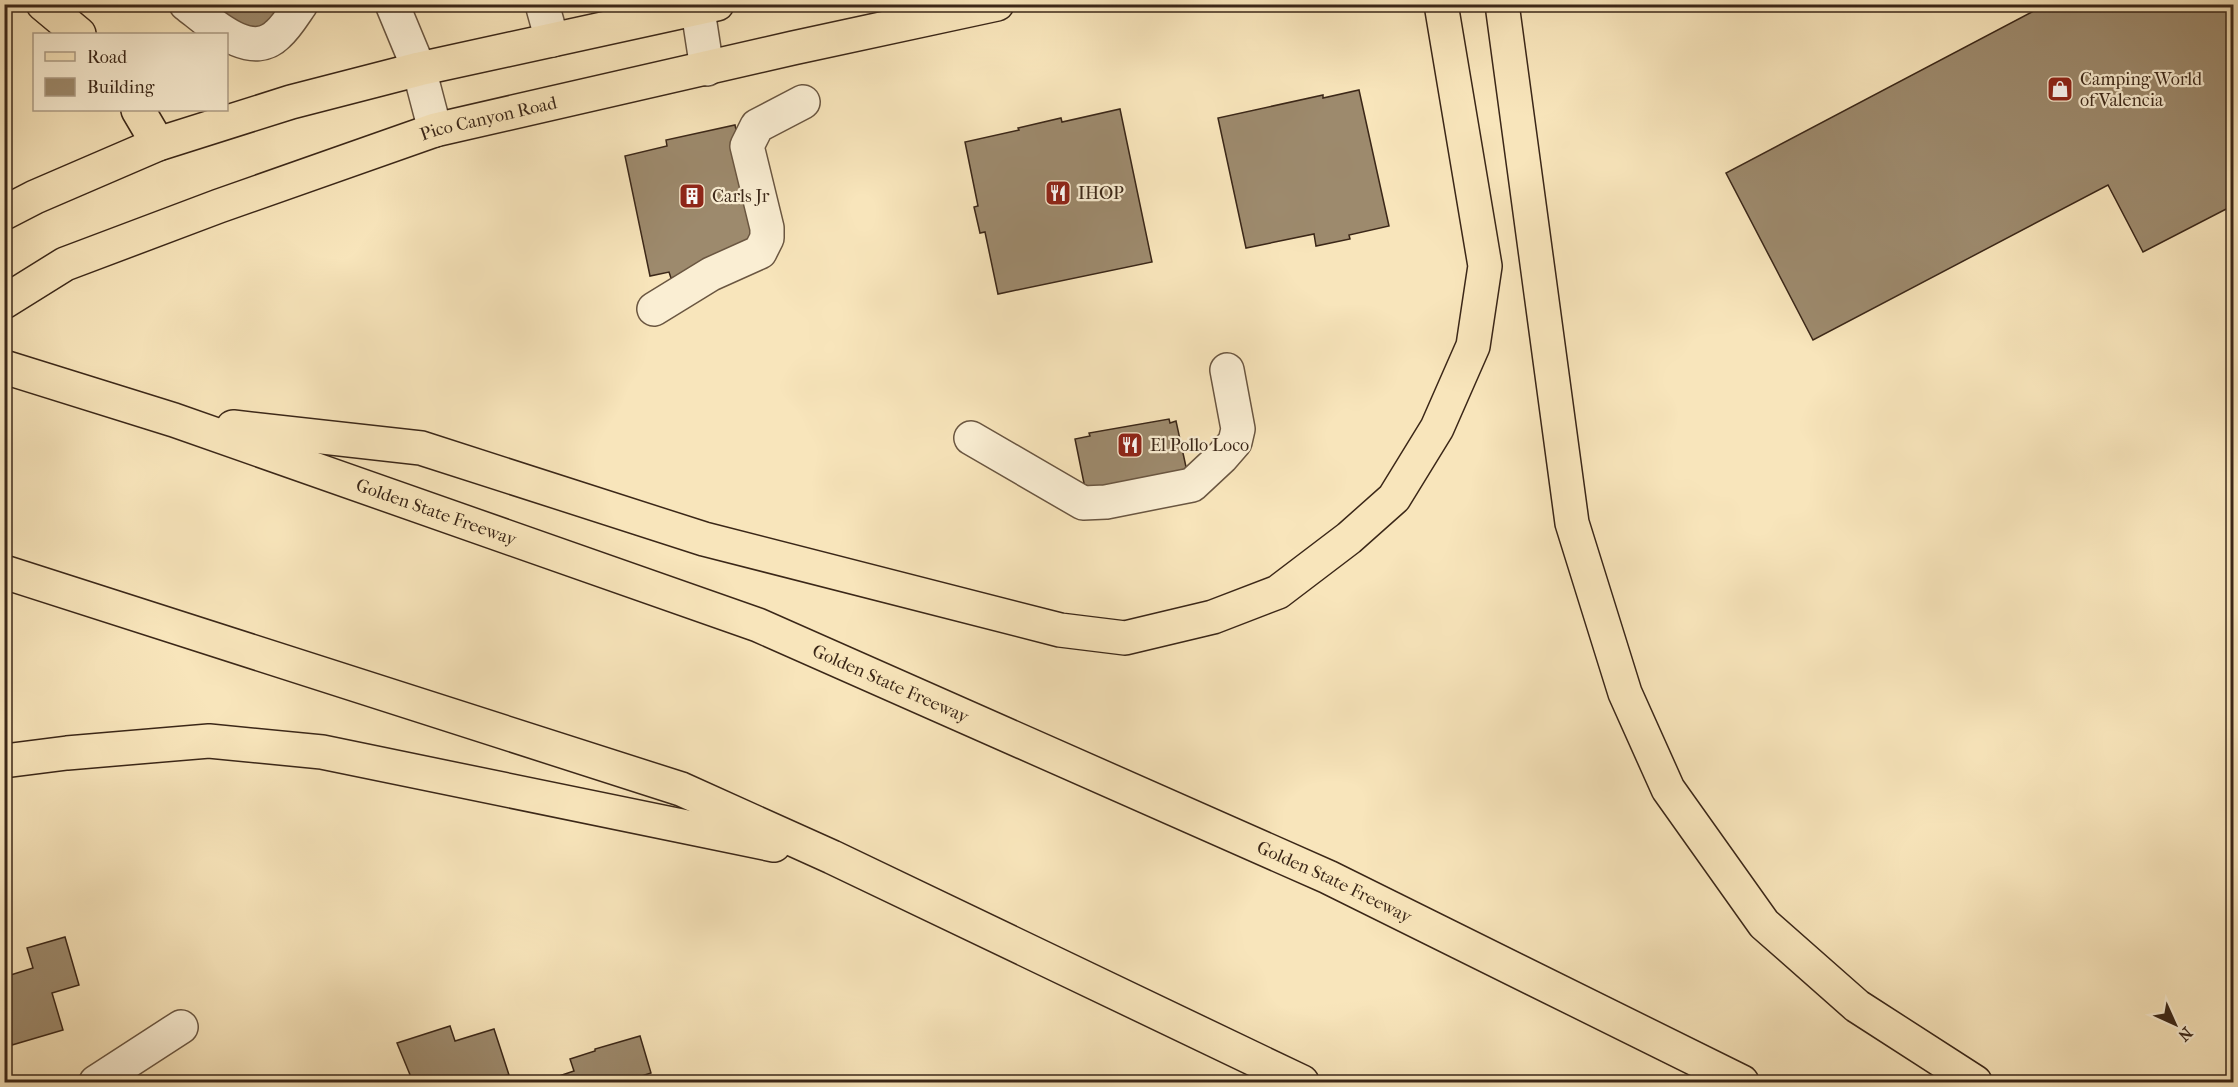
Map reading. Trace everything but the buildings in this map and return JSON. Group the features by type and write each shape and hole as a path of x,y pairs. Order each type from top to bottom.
{"main road":[{"path":"43,4 78,33"},
{"name":"Pico Canyon Road","path":"4,302 65,264 141,234 435,130 998,4"},
{"path":"174,420 421,448 704,539 1060,630 1125,638 1213,617 1278,592 1349,538 1394,498 1437,428 1473,346 1485,266 1441,4"},
{"path":"1502,4 1572,523 1626,693 1644,736 1668,789 1764,924 1857,1006 1976,1083"},
{"path":"4,213 35,197 158,144 291,102 419,69 704,6"},
{"path":"139,111 158,144"},
{"name":"Golden State Freeway","path":"4,368 174,420 758,625 1328,877 1742,1083"},
{"path":"4,572 681,789 832,857 1302,1083"},
{"path":"4,761 67,753 209,741 322,752 832,857"}],"street":[{"path":"186,4 226,33"},
{"path":"228,35 253,45 265,43 278,34 301,4"},
{"path":"392,4 419,69 435,130"},
{"path":"542,4 552,40"},
{"path":"704,6 707,69"},
{"path":"654,309 711,274 760,252 767,238 767,228 747,146 757,126 803,102"},
{"path":"971,438 1083,503 1192,485 1236,442 1238,429 1227,370"},
{"path":"96,1083 181,1027"}],"place":[{"name":"Camping World of Valencia","path":"2060,89"},
{"name":"IHOP","path":"1058,193"},
{"name":"Carls Jr","path":"692,196"},
{"name":"El Pollo Loco","path":"1130,445"}]}
